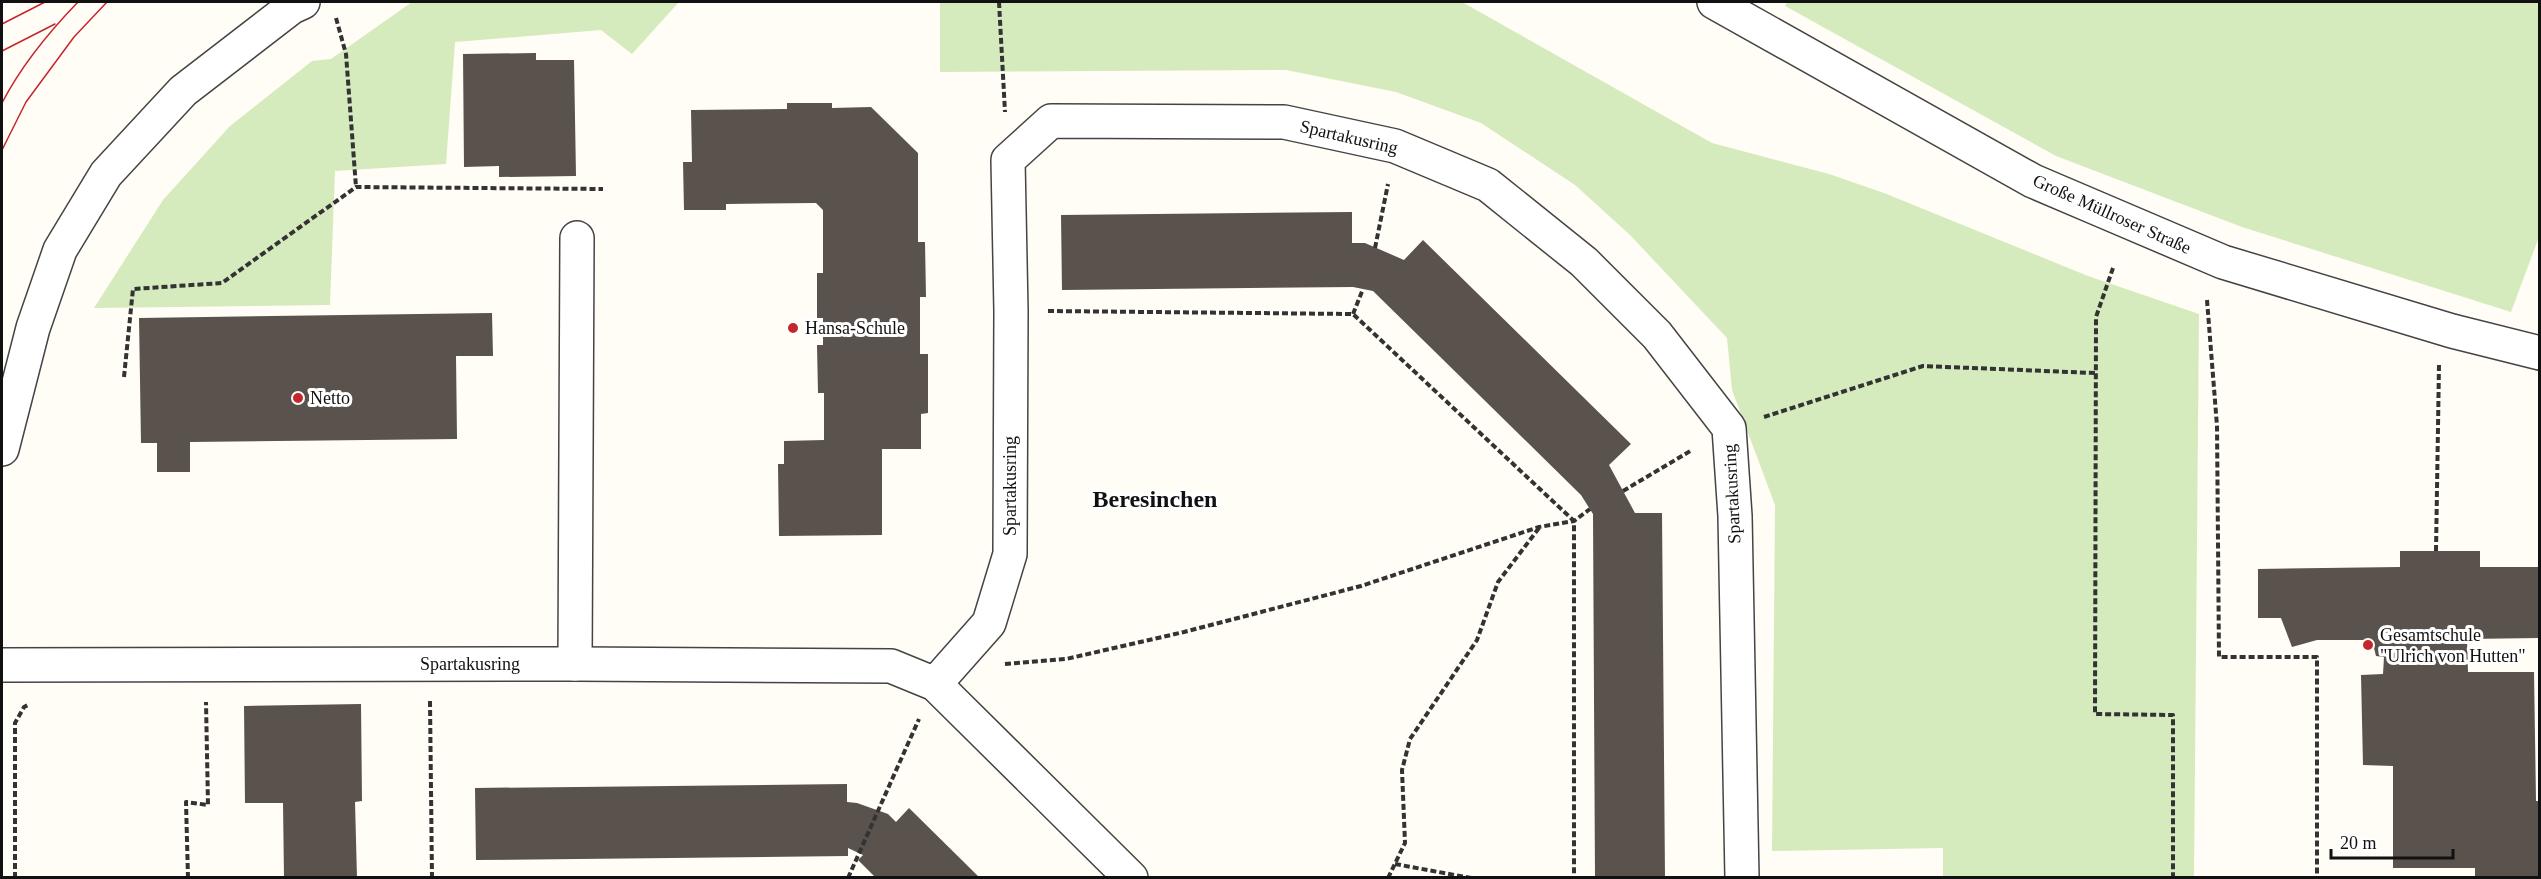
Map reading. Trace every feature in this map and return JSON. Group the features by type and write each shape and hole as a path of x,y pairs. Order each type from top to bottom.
{"street":[{"path":"2,449 33,328 60,250 106,174 183,91 292,7 303,2"},
{"name":"Große Müllroser Straße","path":"1714,2 2033,181 2223,262 2452,331 2540,353"},
{"name":"Spartakusring","path":"941,677 989,623 1010,554 1011,311 1008,160 1051,121 1284,122 1395,146 1488,185 1584,262 1657,335 1729,428 1735,516 1742,878"},
{"path":"575,663 577,238"},
{"name":"Spartakusring","path":"2,665 575,663 891,666 941,677 1131,878"}],"path":[{"path":"999,2 1008,160"},
{"path":"334,12 346,54 356,187"},
{"path":"1376,248 1395,146"},
{"path":"124,377 133,289 222,283 356,187 603,189"},
{"path":"2113,268 2096,317 2095,714 2173,715 2173,878"},
{"path":"1353,314 1363,289"},
{"path":"2207,300 2217,426 2219,657 2317,657 2317,878"},
{"path":"1011,311 1353,314 1575,521 1574,878"},
{"path":"2436,551 2437,369 2452,331"},
{"path":"1623,491 1729,428 1923,366 2095,373"},
{"path":"848,878 941,677 1066,659 1184,632 1361,585 1539,527 1575,521 1590,509"},
{"path":"1388,878 1405,843 1402,770 1410,739 1477,640 1498,582 1539,527"},
{"path":"429,664 432,878"},
{"path":"15,878 15,723 24,707 32,703"},
{"path":"188,878 186,802 208,805 206,720"},
{"path":"1395,864 1471,878"}],"green space":[{"path":"412,2 679,2 632,54 601,30 455,42 446,164 335,171 330,305 94,308 163,200 230,126 312,61 331,59"},
{"path":"940,2 1462,2 1712,143 1829,174 1884,193 2088,276 2199,314 2194,877 1943,877 1943,848 1772,851 1775,505 1732,390 1727,338 1630,235 1575,185 1481,123 1396,92 1286,70 940,72"},
{"path":"1787,2 2539,2 2539,237 2511,312 2242,227 2056,156 1785,6"}],"building":[{"path":"536,53 536,60 574,60 576,176 499,177 499,166 464,167 463,54"},
{"path":"787,103 832,103 832,108 871,107 918,153 918,242 925,242 926,297 920,297 920,354 928,354 928,413 921,414 921,449 882,449 882,535 779,536 778,464 784,464 784,441 824,440 824,393 818,393 817,345 823,345 823,318 817,318 817,273 823,273 823,210 816,203 726,204 726,210 684,210 683,162 692,162 691,110 787,109"},
{"path":"1352,212 1352,243 1365,243 1404,260 1423,240 1631,444 1609,465 1635,513 1662,513 1665,878 1595,878 1593,514 1581,495 1373,291 1353,287 1062,290 1061,215"},
{"name":"Netto","path":"492,313 493,356 456,356 457,439 190,442 190,472 157,472 157,443 141,443 139,318"},
{"path":"2400,551 2480,551 2480,567 2540,567 2540,638 2467,639 2468,672 2534,672 2536,801 2540,801 2540,878 2475,878 2475,868 2393,868 2393,766 2363,765 2361,675 2383,674 2384,657 2376,656 2372,640 2317,640 2292,647 2281,618 2258,618 2258,569 2400,567"},
{"path":"361,704 362,801 355,802 357,878 284,878 283,803 245,803 244,706"},
{"path":"847,784 847,802 857,803 888,814 896,822 909,808 980,878 876,878 858,860 863,855 848,848 848,856 476,860 475,788"}],"tram line":[{"path":"2,24 45,2"},
{"path":"2,103 37,50 78,2"},
{"path":"2,150 26,102 74,37 107,2"},
{"path":"2,51 55,24"}],"place":[{"name":"Hansa-Schule","path":"793,328"},
{"name":"Netto","path":"298,398"},
{"name":"Gesamtschule \"Ulrich von Hutten\"","path":"2368,645"}],"district":[{"name":"Beresinchen","path":"1155,499"}]}
